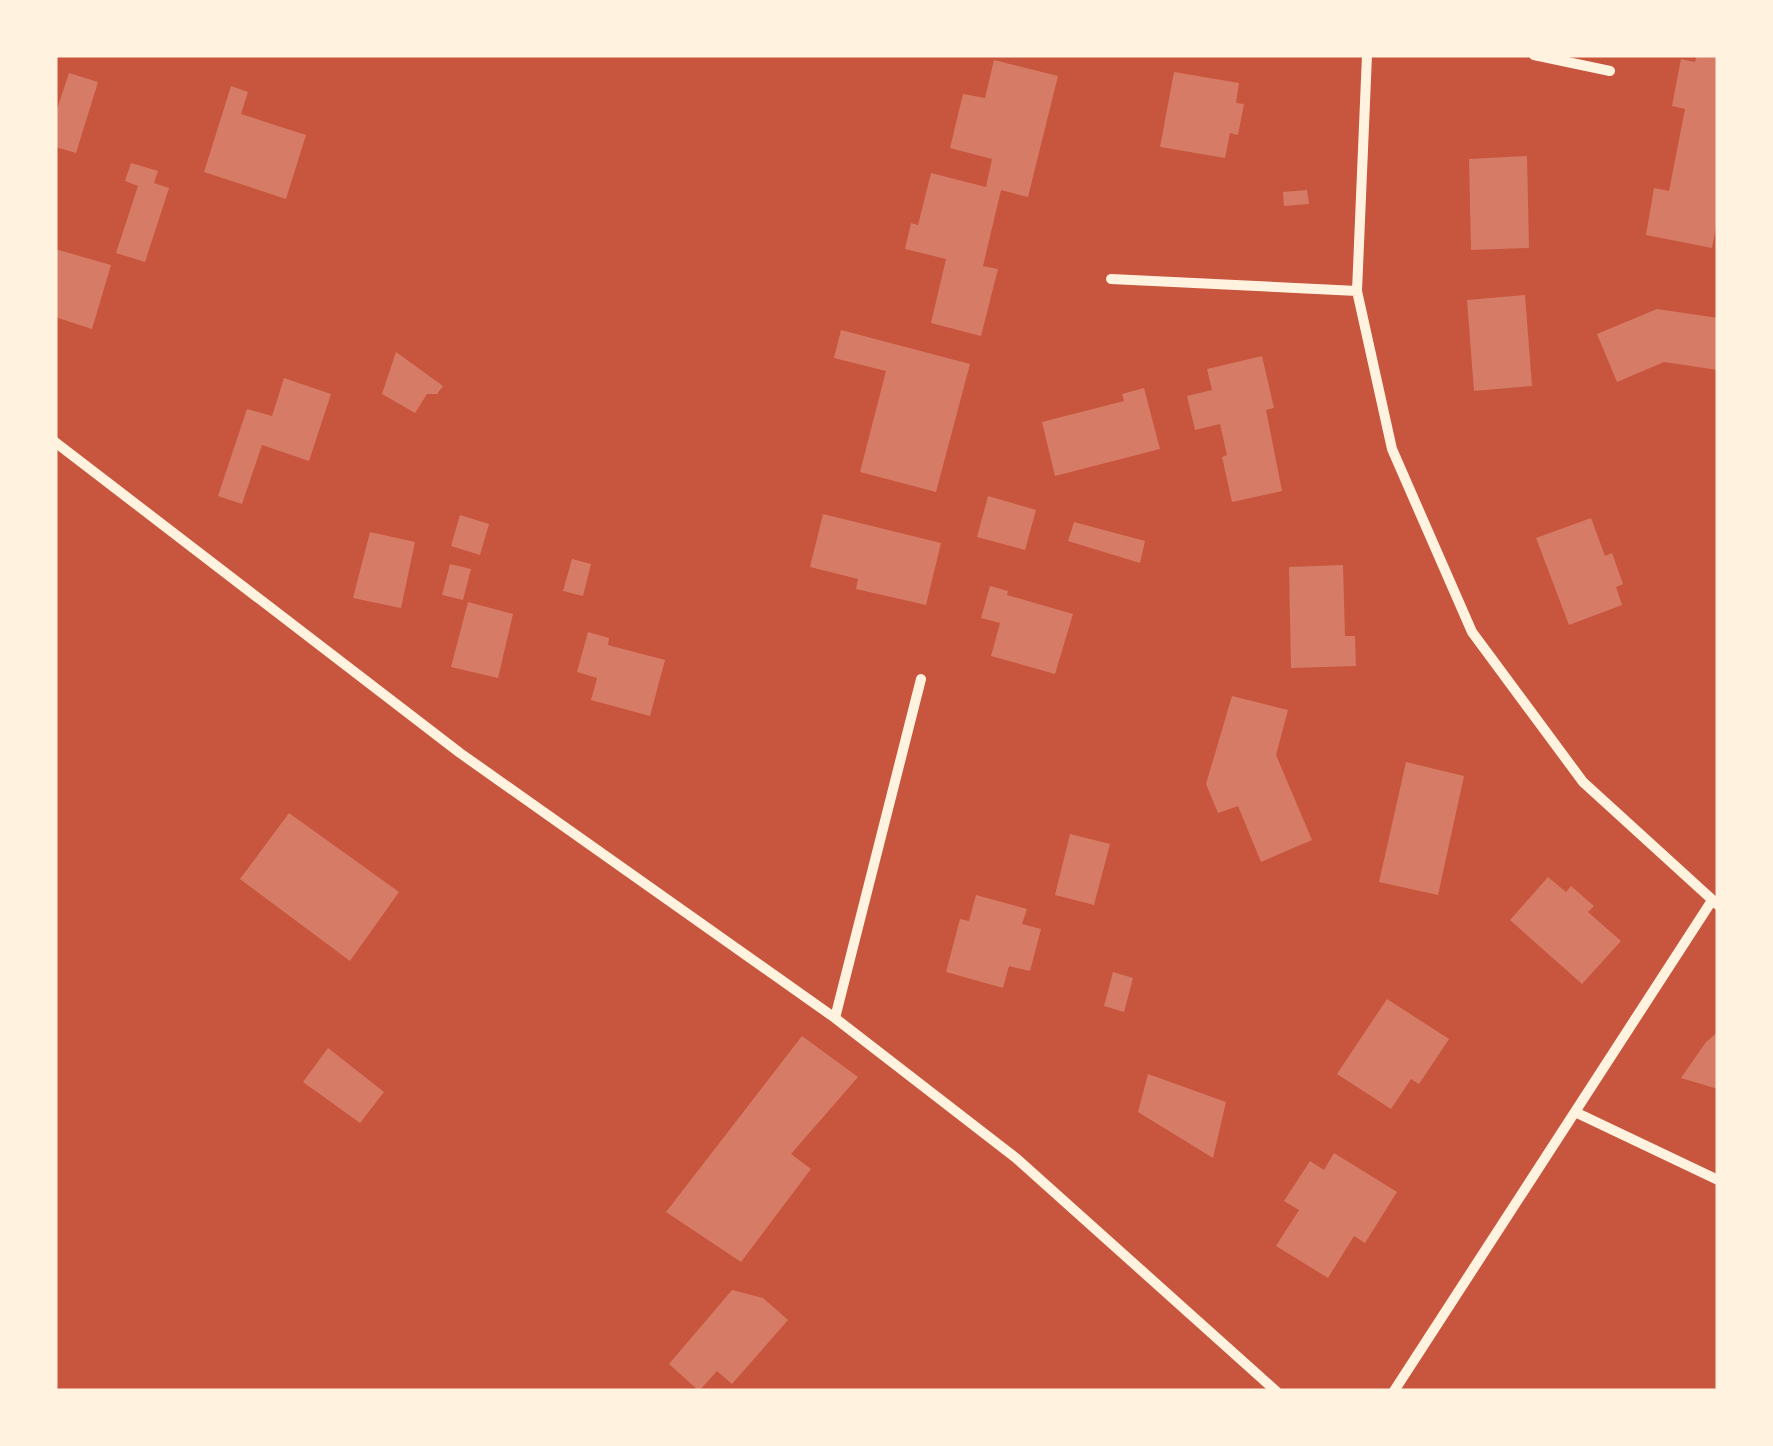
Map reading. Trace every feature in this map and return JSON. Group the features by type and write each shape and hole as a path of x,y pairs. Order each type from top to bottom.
{"street":[{"path":"1367,55 1357,291 1392,450 1472,632 1583,782 1715,903 1394,1391"},
{"path":"1534,55 1610,71"},
{"path":"1111,279 1357,291"},
{"path":"55,442 460,753 836,1018 1016,1158 1276,1391"},
{"path":"836,1018 921,679"},
{"path":"1575,1112 1718,1180"}],"building":[{"path":"1697,55 1718,55 1718,217 1712,248 1646,235 1654,188 1669,191 1685,109 1672,106 1681,59 1695,62"},
{"path":"994,60 1058,76 1028,197 1001,190 983,266 998,269 981,336 931,323 946,259 905,249 911,223 918,225 931,173 986,187 992,159 950,148 963,94 985,98"},
{"path":"1174,72 1239,83 1236,103 1244,104 1238,135 1230,133 1225,158 1160,147"},
{"path":"69,73 98,82 76,153 55,147 55,115"},
{"path":"231,86 248,92 241,114 306,135 286,199 204,172"},
{"path":"1527,156 1529,248 1471,250 1469,159"},
{"path":"131,163 158,171 154,183 169,188 145,262 116,253 138,186 125,181"},
{"path":"1307,190 1309,204 1284,206 1283,192"},
{"path":"55,249 111,265 92,329 55,317"},
{"path":"1525,295 1532,386 1474,391 1467,300"},
{"path":"1657,309 1718,318 1718,370 1664,362 1617,382 1597,334"},
{"path":"841,330 970,364 936,492 860,472 886,371 834,358"},
{"path":"396,352 443,386 437,394 427,394 415,413 382,394"},
{"path":"1262,356 1274,408 1266,410 1282,491 1232,502 1222,457 1227,455 1220,424 1195,430 1187,396 1212,390 1207,369"},
{"path":"284,378 331,394 309,461 262,445 242,504 218,496 247,409 272,416"},
{"path":"1144,388 1160,449 1055,476 1042,422 1124,401 1122,394"},
{"path":"988,496 1036,510 1025,550 977,537"},
{"path":"823,514 941,543 926,605 856,589 858,579 810,567"},
{"path":"460,515 489,524 480,555 451,546"},
{"path":"1591,518 1605,556 1612,553 1623,584 1616,587 1622,605 1569,625 1536,538"},
{"path":"1074,522 1145,541 1140,563 1068,541"},
{"path":"370,532 415,542 401,608 353,598"},
{"path":"572,559 591,564 583,596 563,591"},
{"path":"450,564 471,569 463,600 442,595"},
{"path":"1343,565 1345,636 1355,636 1356,666 1291,668 1289,567"},
{"path":"990,586 1008,591 1007,595 1073,614 1055,674 991,656 1000,623 981,618"},
{"path":"468,602 513,614 498,678 451,667"},
{"path":"588,632 609,638 608,645 665,660 650,716 591,700 597,678 577,672"},
{"path":"1232,696 1288,710 1276,755 1312,840 1261,862 1238,806 1218,813 1206,784"},
{"path":"1406,762 1464,776 1438,895 1379,882"},
{"path":"289,813 399,892 350,961 240,879"},
{"path":"1070,834 1110,844 1094,905 1055,895"},
{"path":"1548,877 1566,892 1571,886 1594,906 1588,912 1621,941 1582,984 1510,920"},
{"path":"976,895 1027,909 1022,924 1041,929 1030,971 1009,966 1003,988 946,972 960,919 969,921"},
{"path":"1113,972 1133,978 1124,1012 1104,1006"},
{"path":"1387,999 1449,1039 1419,1084 1411,1079 1391,1109 1337,1074"},
{"path":"1718,1032 1718,1089 1681,1078 1706,1042"},
{"path":"802,1036 858,1077 791,1154 811,1169 741,1262 666,1212"},
{"path":"328,1048 384,1092 360,1123 303,1082"},
{"path":"1148,1074 1226,1102 1213,1158 1138,1112"},
{"path":"1334,1153 1397,1192 1365,1243 1354,1236 1328,1278 1276,1246 1299,1210 1284,1201 1310,1161 1324,1170"},
{"path":"732,1290 763,1298 788,1320 732,1384 717,1371 699,1391 669,1364"}]}
